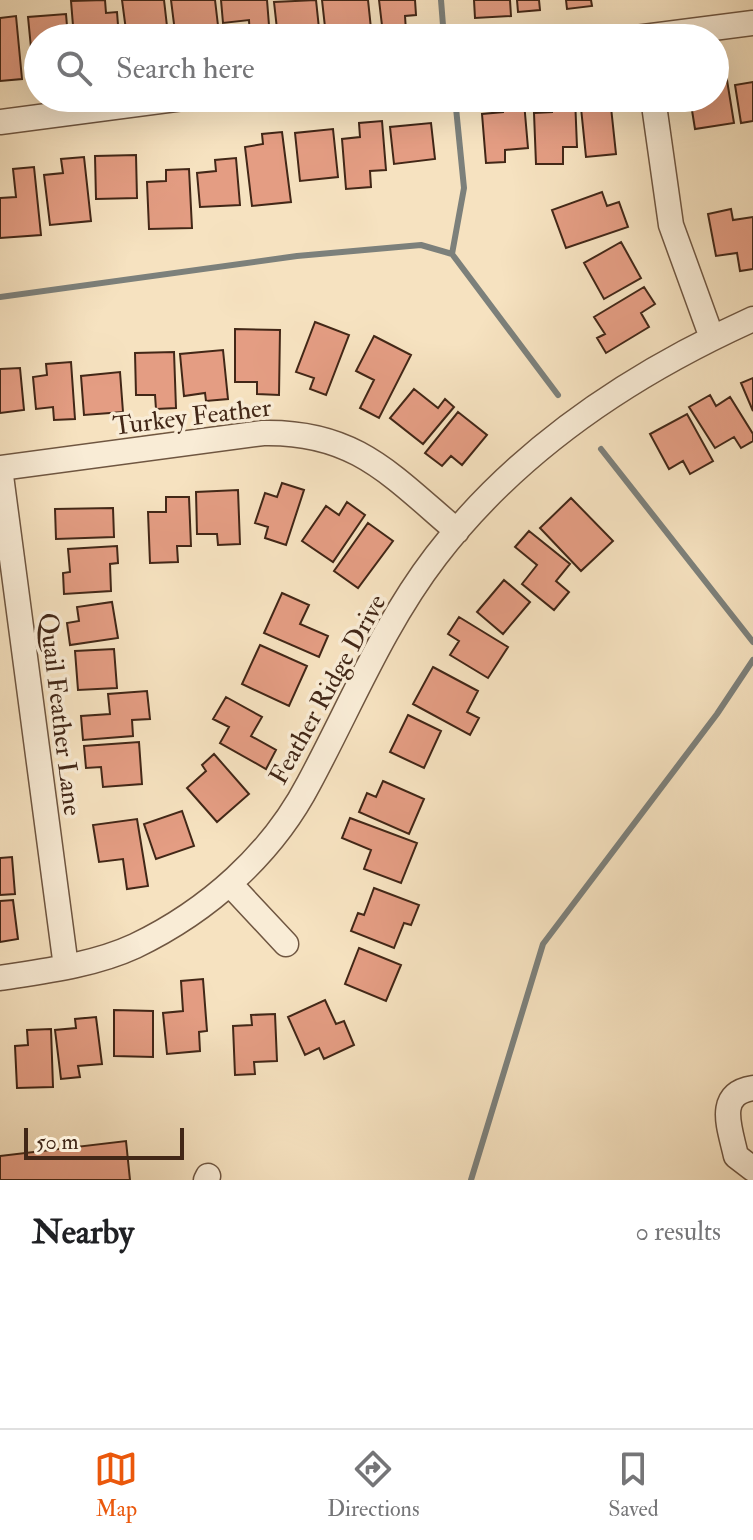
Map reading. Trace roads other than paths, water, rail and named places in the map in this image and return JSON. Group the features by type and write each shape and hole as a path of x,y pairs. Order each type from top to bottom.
{"street":[{"path":"729,26 753,23"},
{"path":"0,122 76,112"},
{"path":"655,112 671,225 712,338"},
{"name":"Feather Ridge Drive","path":"0,978 66,967 134,947 172,925 230,884 287,820 309,785 368,664 434,558 457,531 542,445 631,383 753,319"},
{"name":"Turkey Feather","path":"0,468 263,433 296,433 328,439 358,451 457,531"},
{"name":"Quail Feather Lane","path":"0,468 66,967"},
{"path":"230,884 286,944"},
{"path":"753,1088 740,1090 731,1096 726,1106 736,1156 753,1169"}],"waterway":[{"path":"441,0 443,24"},
{"path":"452,254 464,188 456,112"},
{"path":"0,297 297,256 421,245 452,254 558,395"},
{"path":"601,449 753,642"},
{"path":"471,1180 543,944 717,714 753,660"}]}
